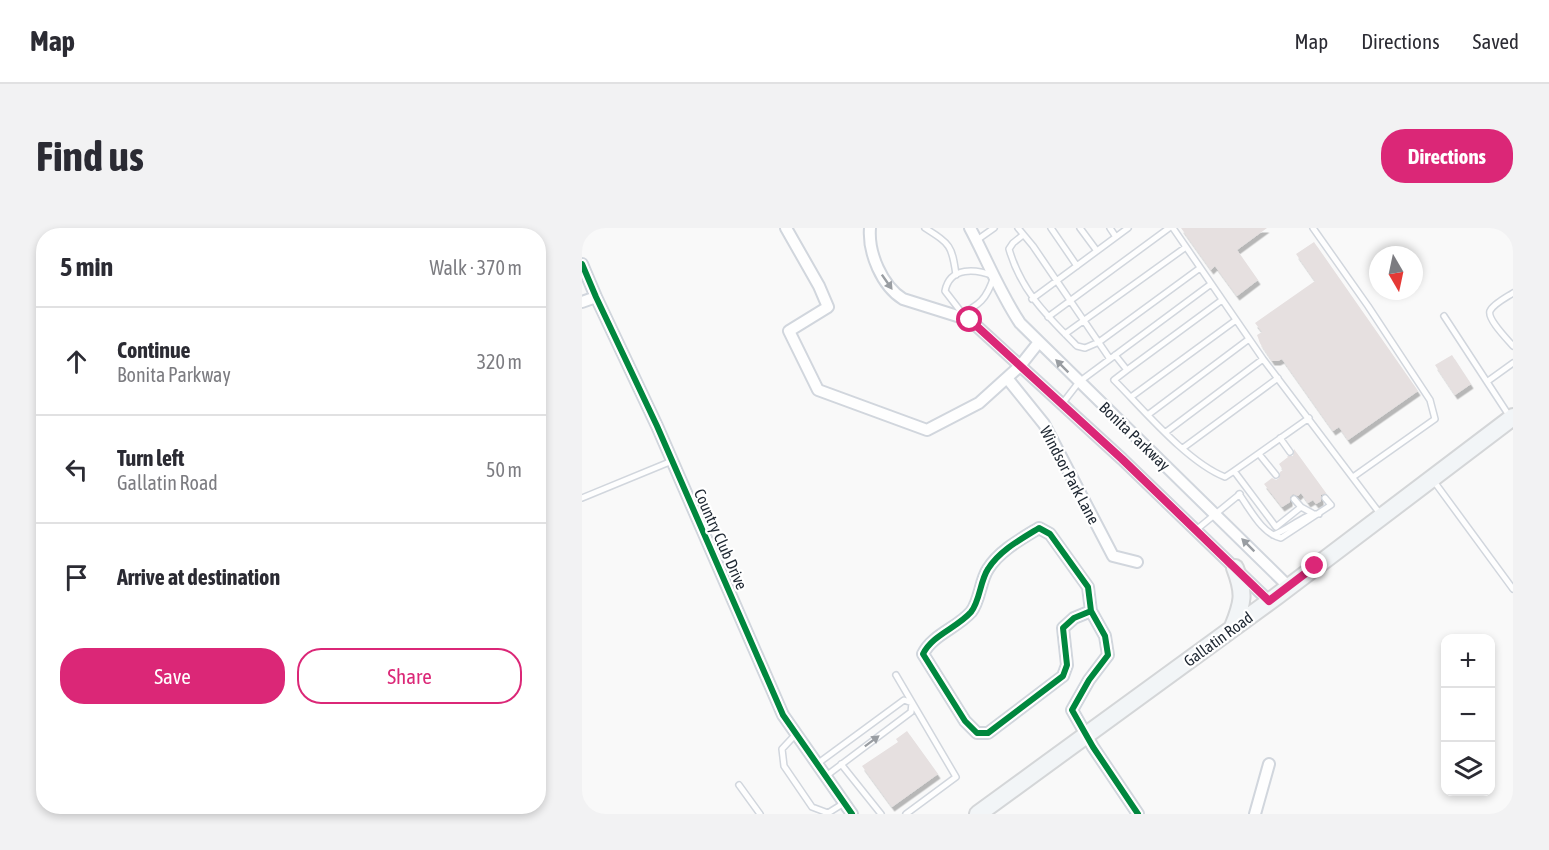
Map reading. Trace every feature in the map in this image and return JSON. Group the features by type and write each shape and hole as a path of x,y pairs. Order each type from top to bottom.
{"main road":[{"name":"Gallatin Road","path":"978,814 1072,750 1086,736 1289,587 1512,418"},
{"path":"1232,628 1243,601 1241,584 1235,568"}],"street":[{"path":"786,228 819,286 828,307 789,331 818,390 927,430 979,404 1020,366 1039,342"},
{"name":"Bonita Parkway","path":"870,228 876,267 896,295 970,320 1269,601"},
{"name":"Bonita Parkway","path":"970,228 1003,297 1020,323 1289,587"},
{"name":"Country Club Drive","path":"582,264 672,461 783,715 852,814"},
{"path":"582,302 596,297"},
{"name":"Windsor Park Lane","path":"1007,378 1044,424 1113,556 1137,562"},
{"path":"1091,611 1074,618 1063,628 1067,665 1063,676 988,733 978,733 965,721 923,654 927,644 946,633 972,611 988,568 1001,554 1039,528 1050,534 1088,587 1091,611 1105,636 1108,655 1089,680 1072,710 1086,736 1138,814"},
{"path":"1255,814 1269,764"}],"lane":[{"path":"925,228 949,245 954,256 956,275"},
{"path":"977,240 994,228"},
{"path":"1018,228 1099,342 1127,370"},
{"path":"1051,228 1077,266"},
{"path":"1080,228 1097,251"},
{"path":"1110,228 1116,237"},
{"path":"1032,299 1128,228"},
{"path":"1048,316 1171,228 1263,359 1382,516"},
{"path":"1313,228 1430,400 1435,419 1353,477"},
{"path":"1023,235 1009,249 1012,260 1032,299 1077,346 1085,348 1099,342 1200,268"},
{"path":"1065,334 1186,247"},
{"path":"971,270 994,276 989,291 982,301 959,315 945,291 946,284 956,275 971,270"},
{"path":"1062,404 1079,382 1211,284"},
{"path":"1513,293 1492,308 1490,315 1513,346"},
{"path":"1222,300 1114,380 1183,448 1213,472 1225,477 1309,418"},
{"path":"1444,316 1512,418"},
{"path":"1131,397 1236,320"},
{"path":"1149,414 1249,339"},
{"path":"1166,432 1263,359"},
{"path":"1488,381 1513,363"},
{"path":"1183,448 1278,378"},
{"path":"1280,438 1290,452"},
{"path":"1259,454 1276,475"},
{"path":"582,498 672,461"},
{"path":"1234,471 1276,526 1301,507"},
{"path":"1431,479 1513,589"},
{"path":"1196,530 1246,489"},
{"path":"1239,494 1265,529 1277,537 1285,538 1316,514 1331,506 1325,498"},
{"path":"1294,499 1301,507 1316,514"},
{"path":"896,675 956,777 906,814"},
{"path":"818,764 904,700 912,703"},
{"path":"826,776 911,712 912,703"},
{"path":"796,734 782,749 784,766 812,807 827,813 844,802"},
{"path":"841,764 881,814"},
{"path":"739,785 760,814"}],"building":[{"path":"1181,228 1267,228 1237,250 1258,280 1237,296 1215,266 1211,270"},
{"path":"1314,242 1418,391 1348,440 1339,427 1333,431 1282,359 1272,361 1257,335 1262,332 1255,323 1315,281 1296,254"},
{"path":"1452,355 1471,384 1455,395 1435,365"},
{"path":"1294,449 1326,493 1321,495 1321,501 1316,504 1313,500 1308,503 1301,493 1298,496 1293,494 1290,502 1282,507 1264,484 1272,478 1276,480 1279,478 1283,470 1279,464 1287,456 1293,456"},
{"path":"907,731 938,774 892,807 862,766 898,742 896,739"}],"cycle path":[{"path":"582,264 657,426 783,715 852,814"},
{"path":"1091,611 1088,587 1050,534 1039,528 998,557 985,574 971,612 932,642 923,654 965,721 977,733 988,733 1063,676 1067,665 1063,628 1074,618 1091,611 1105,636 1108,655 1089,680 1072,710 1093,747 1138,814"}],"route":[{"path":"970,320 1122,459 1269,601 1315,566"}]}
